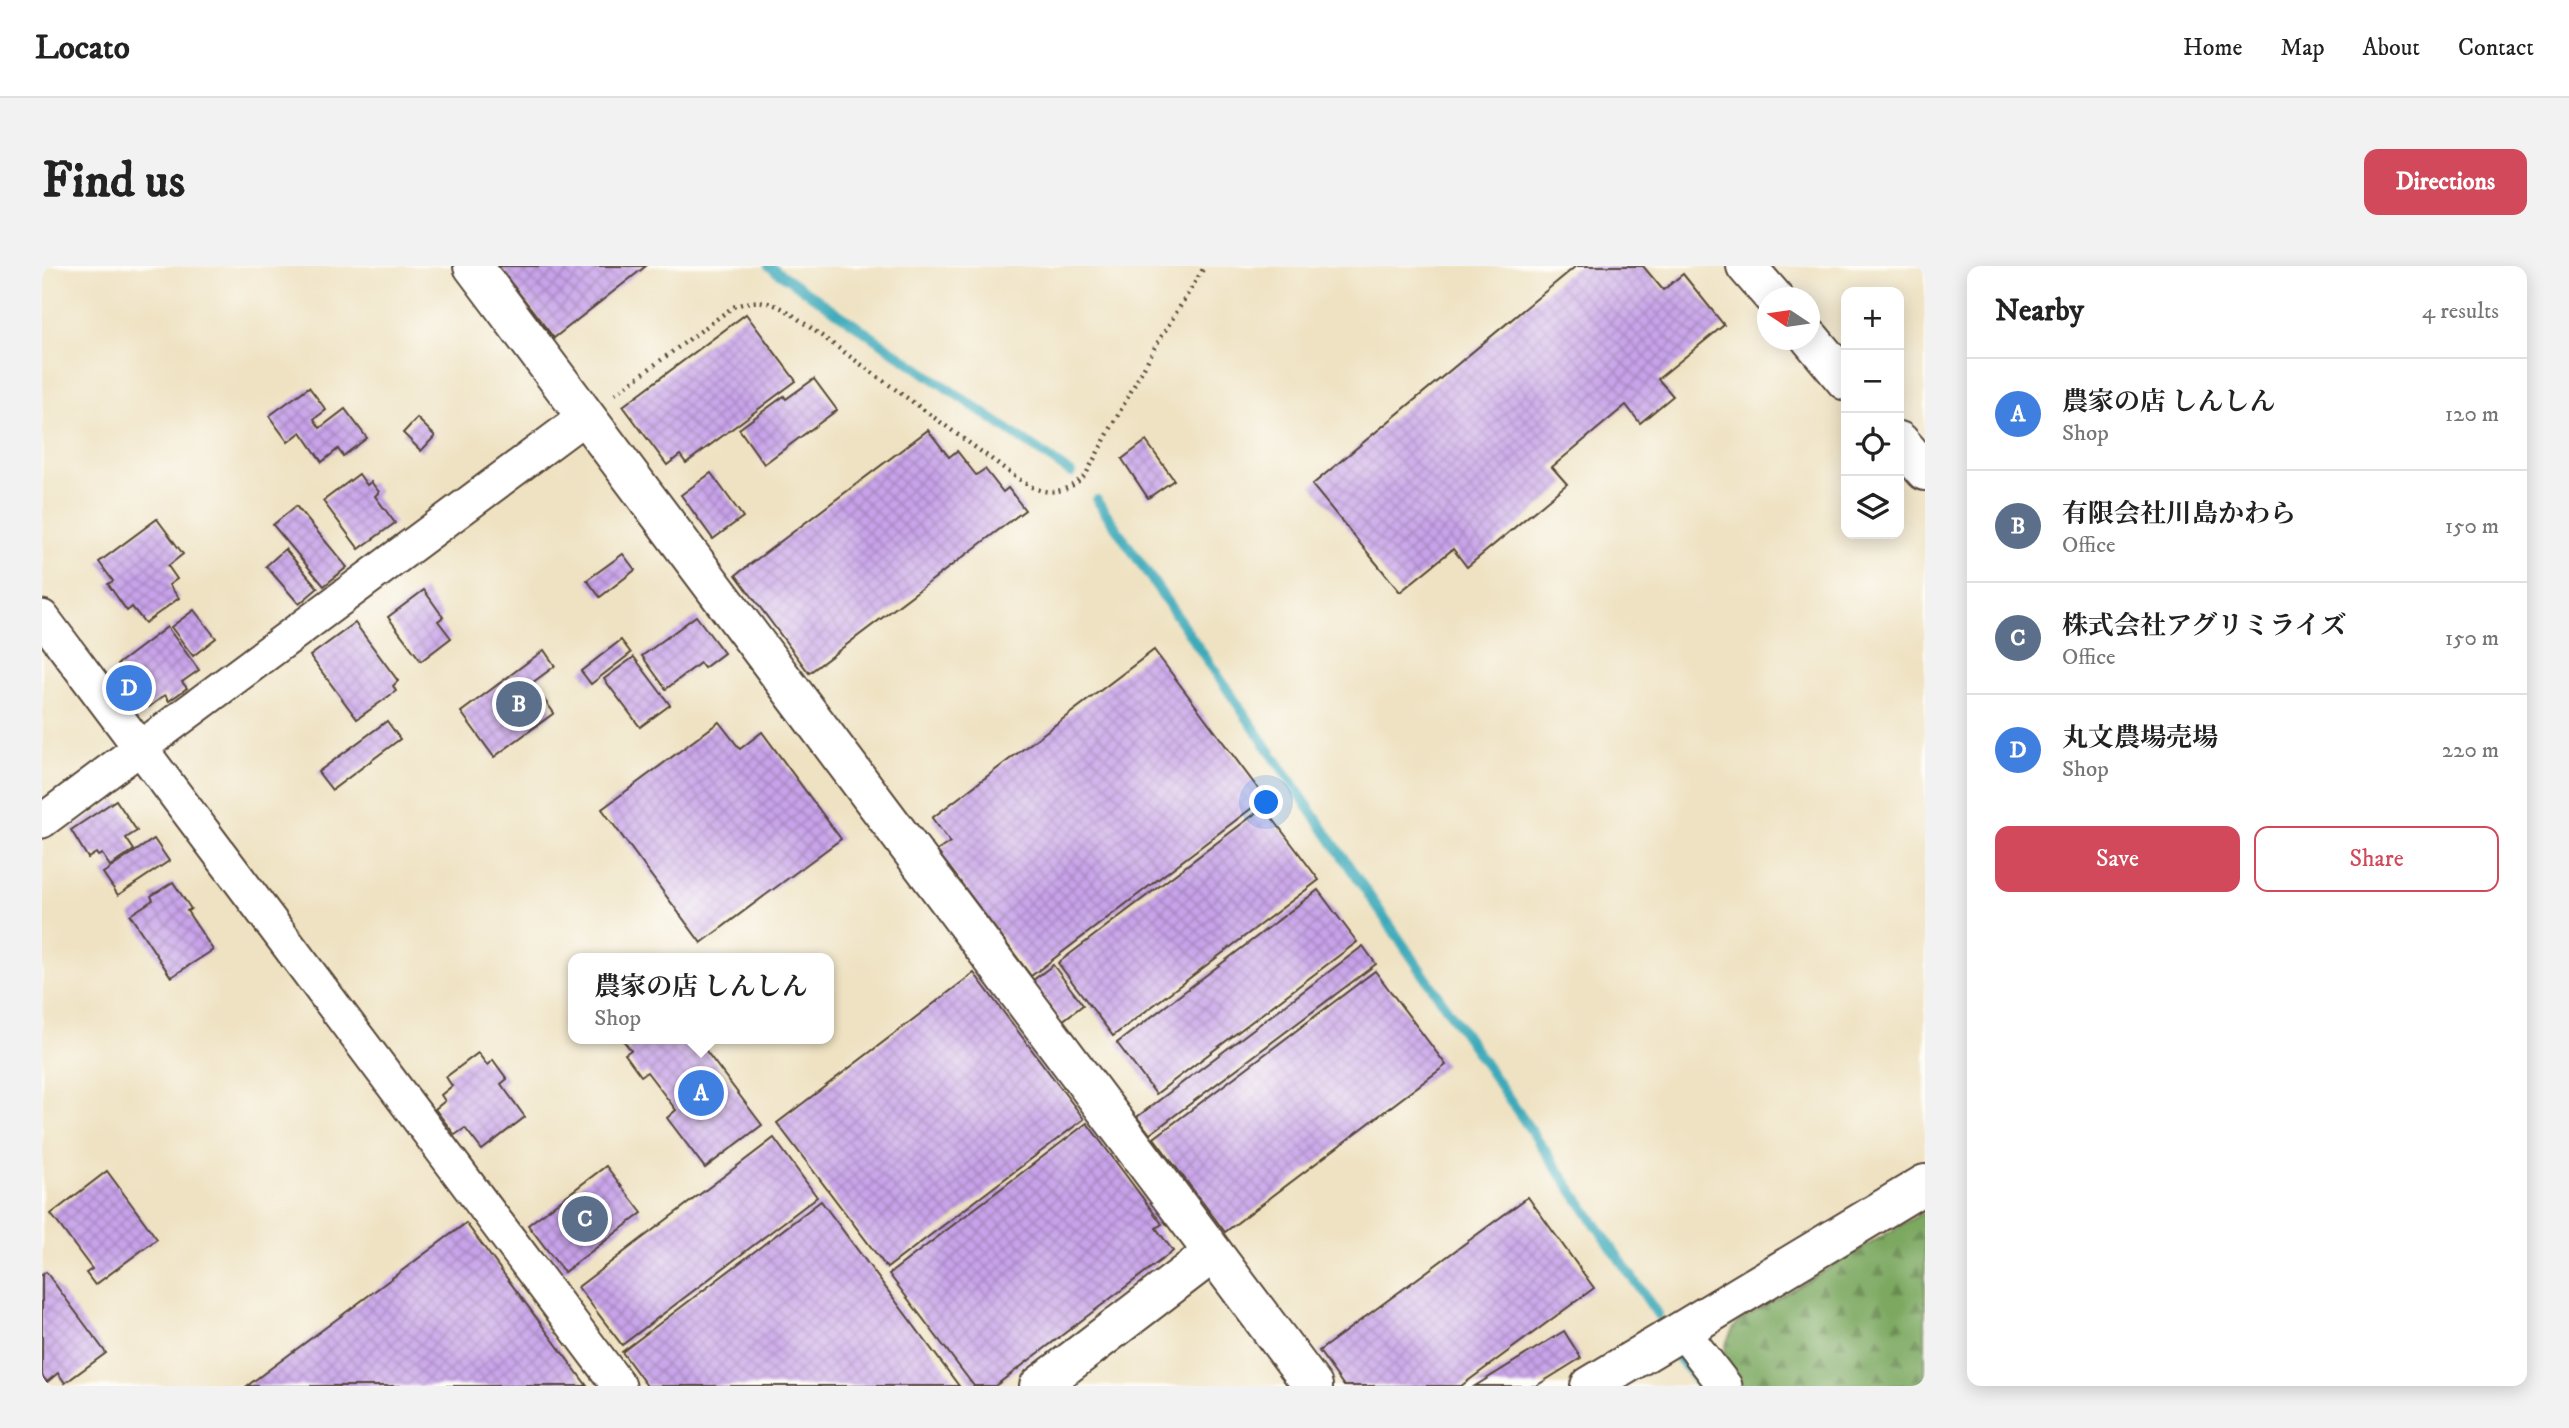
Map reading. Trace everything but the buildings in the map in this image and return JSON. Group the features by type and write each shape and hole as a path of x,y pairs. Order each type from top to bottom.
{"street":[{"path":"473,266 1313,1386"},
{"path":"1746,266 1764,287"},
{"path":"1820,350 1841,375"},
{"path":"42,821 586,416"},
{"path":"1904,447 1925,471"},
{"path":"42,617 619,1386"},
{"path":"1590,1386 1925,1184"},
{"path":"1039,1386 1213,1254"},
{"path":"1681,1329 1725,1386"}],"path":[{"path":"586,416 733,307 750,301 769,302 786,310 1035,490 1049,493 1063,491 1086,474 1155,347 1206,266"}],"green space":[{"path":"1925,1211 1925,1386 1741,1386 1729,1369 1725,1354 1728,1339 1738,1322"}],"waterway":[{"path":"769,266 1071,473"},
{"path":"1097,500 1658,1315"},
{"path":"1678,1356 1701,1386"}],"place":[{"name":"丸文農場売場","path":"129,688"},
{"name":"有限会社川島かわら","path":"519,704"},
{"name":"農家の店 しんしん","path":"701,1093"},
{"name":"株式会社アグリミライズ","path":"585,1219"}]}
